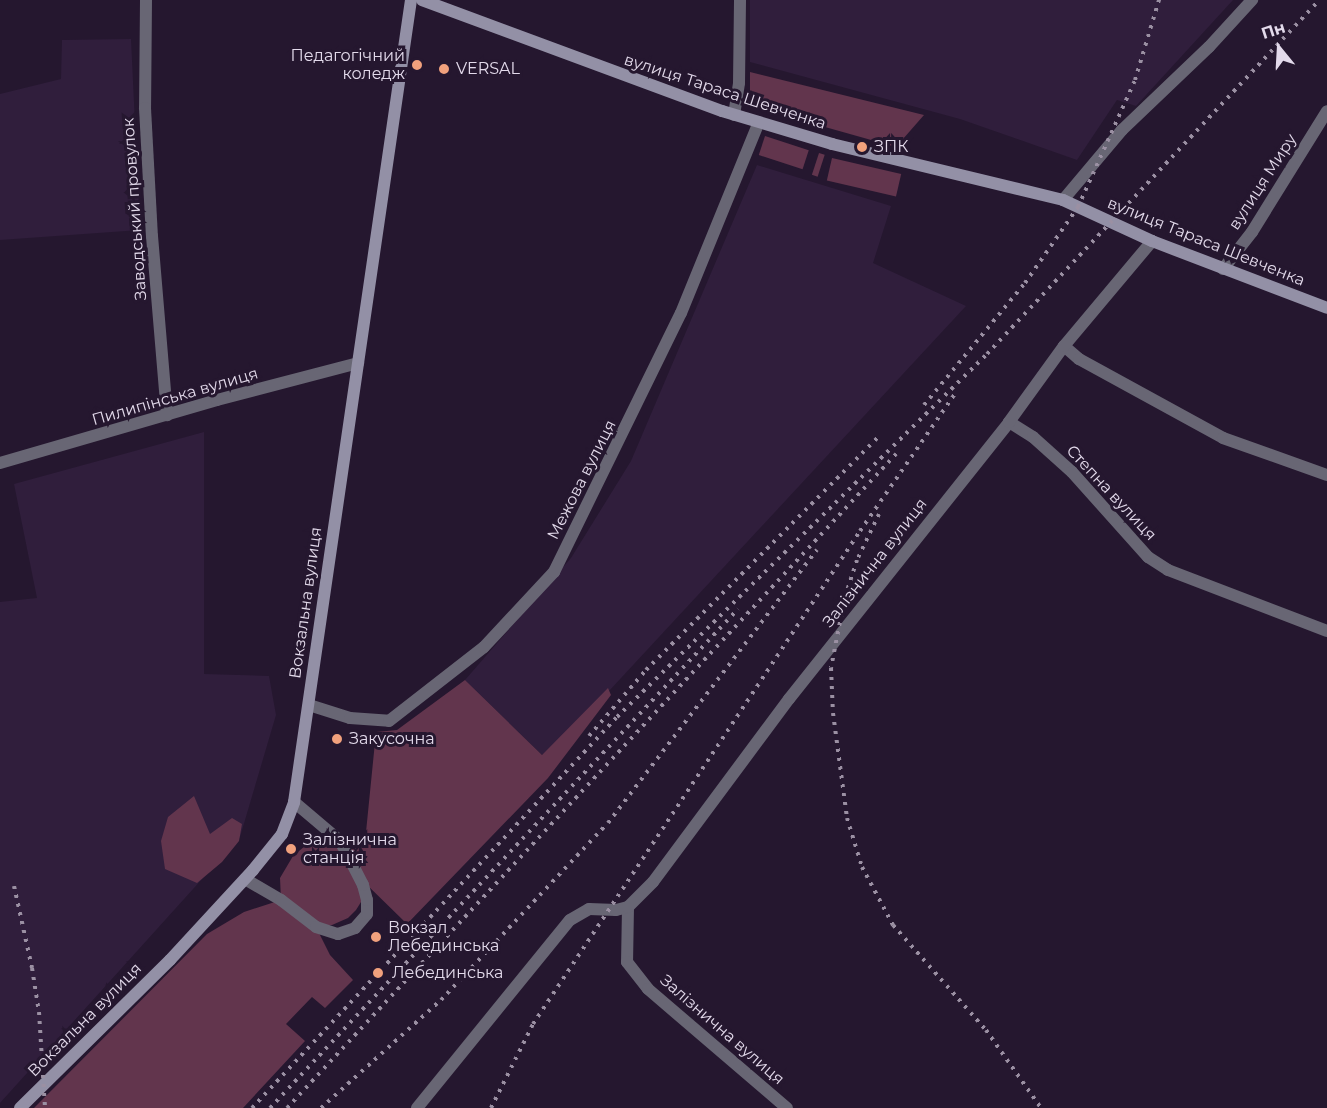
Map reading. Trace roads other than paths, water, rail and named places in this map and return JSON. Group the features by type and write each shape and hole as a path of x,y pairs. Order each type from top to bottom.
{"main road":[{"name":"Вокзальна вулиця","path":"20,1108 170,960 245,879 282,834 294,802 411,0"},
{"name":"вулиця Тараса Шевченка","path":"422,0 734,115 963,178 1019,188 1063,200 1152,241 1327,308"}],"street":[{"name":"Заводський провулок","path":"146,0 145,108 150,213 167,415"},
{"path":"734,115 739,83 740,0"},
{"path":"1063,200 1122,130 1209,46 1252,0"},
{"name":"вулиця Миру","path":"1223,269 1252,232 1327,111"},
{"name":"Межова вулиця","path":"309,705 350,718 388,721 484,647 554,572 681,313 759,122"},
{"name":"Залізнична вулиця","path":"788,1108 648,989 627,962 627,907 653,882 789,699 1009,422 1064,345 1152,241"},
{"path":"1064,345 1079,359 1222,438 1327,475"},
{"name":"Пилипінська вулиця","path":"0,463 358,363"},
{"name":"Степна вулиця","path":"1009,422 1033,437 1072,472 1148,557 1168,570 1327,631"},
{"path":"245,879 281,900 316,927 338,934 355,928 367,914 367,900 363,885 339,840 294,802"},
{"path":"417,1108 570,920 590,909 616,910 627,907"}],"railway":[{"path":"924,405 1025,283 1078,207 1135,80 1159,0"},
{"path":"252,1108 617,717 987,354 1319,0"},
{"path":"491,1108 533,1024 860,531 955,394"},
{"path":"589,736 646,670 880,435"},
{"path":"287,1108 896,454"},
{"path":"879,514 857,560 845,596 831,668 833,713 847,818 862,867 893,925 986,1030 1041,1108"},
{"path":"321,1108 441,1000 608,823 817,550"},
{"path":"270,1108 738,609"},
{"path":"14,886 39,1012 45,1108"}],"place":[{"name":"Педагогічний коледж","path":"417,65"},
{"name":"VERSAL","path":"444,69"},
{"name":"ЗПК","path":"862,147"},
{"name":"Закусочна","path":"337,739"},
{"name":"Залізнична станція","path":"291,849"},
{"name":"Вокзал Лебединська","path":"376,937"},
{"name":"Лебединська","path":"378,973"}]}
